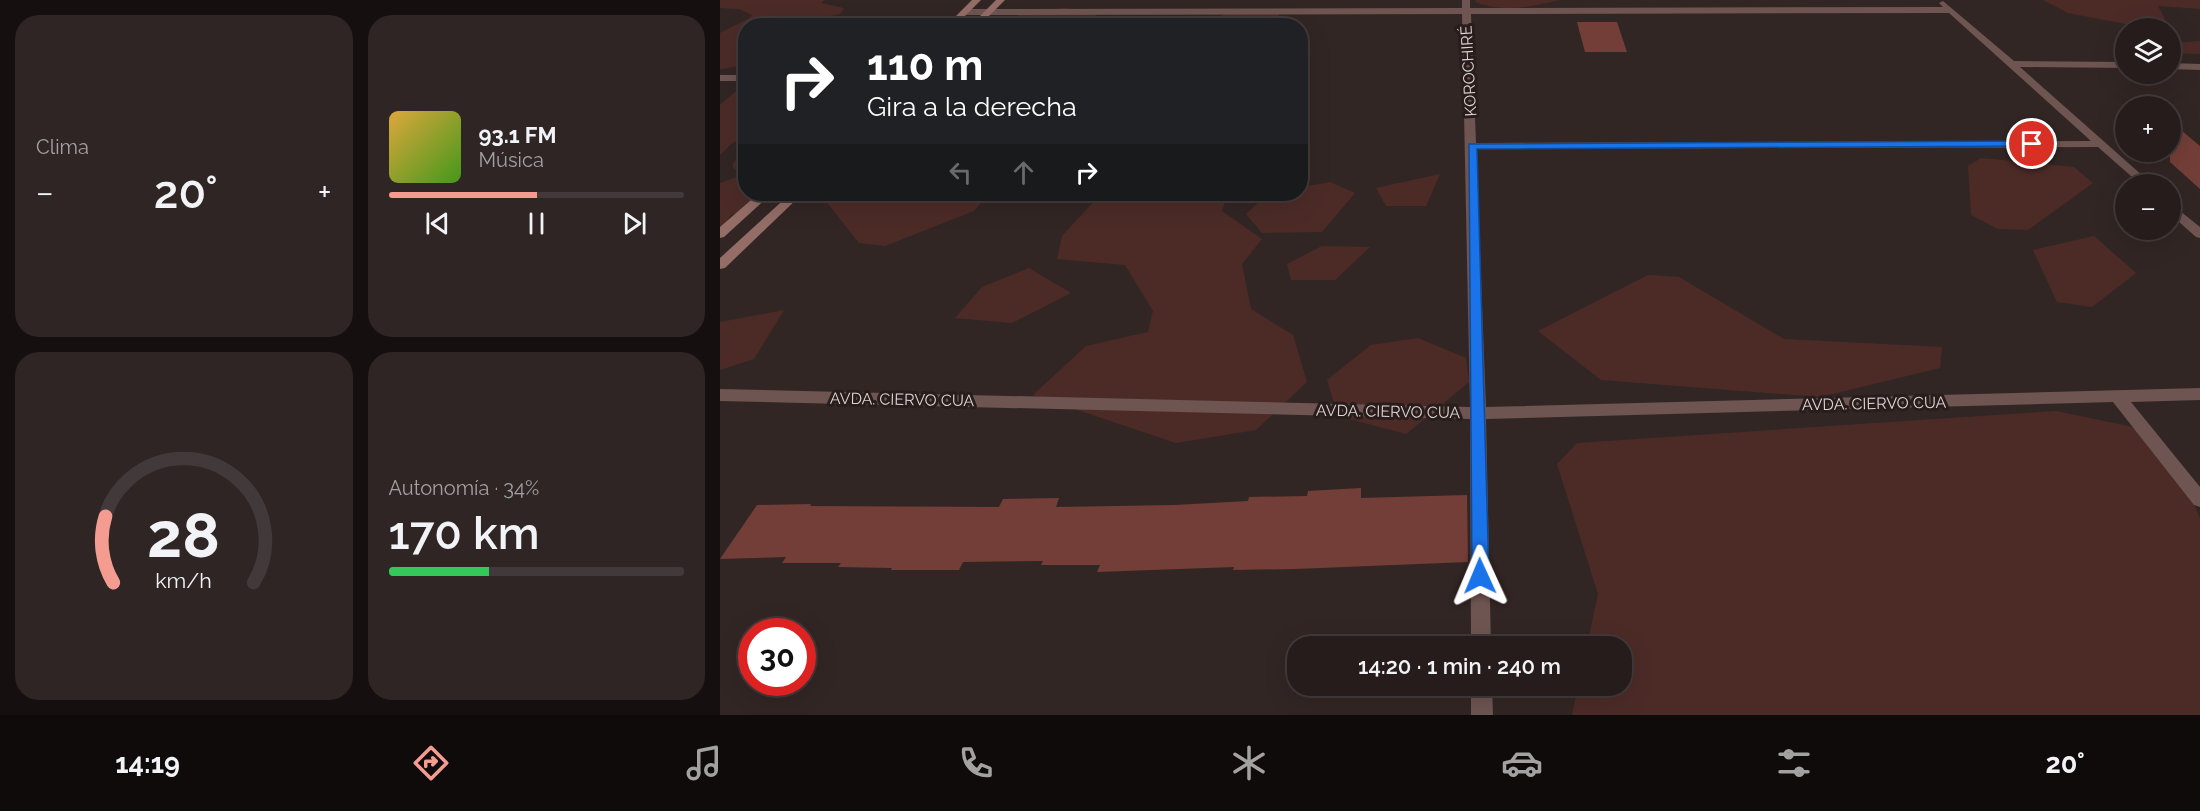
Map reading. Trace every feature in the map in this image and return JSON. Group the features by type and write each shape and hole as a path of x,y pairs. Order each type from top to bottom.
{"main road":[{"path":"958,18 977,0"},
{"path":"982,18 1001,0"},
{"path":"720,234 757,201"},
{"path":"720,265 789,201"}],"street":[{"path":"1939,0 2135,174"},
{"path":"964,12 1466,6 1950,10"},
{"name":"KOROCHIRÉ","path":"1466,6 1472,146 1481,636"},
{"path":"2011,64 2115,65"},
{"path":"2181,66 2200,66"},
{"path":"720,78 738,78"},
{"path":"1472,146 2102,144"},
{"path":"2181,217 2200,234"},
{"name":"AVDA. CIERVO CUA","path":"720,395 1478,413 2200,394"},
{"path":"2118,397 2200,500"},
{"path":"1482,696 1482,715"}],"shaded area":[{"path":"720,0 824,0 821,3 844,8 840,14 823,18 749,18 752,15 739,9 720,8"},
{"path":"1476,0 1560,0 1528,7 1507,8 1486,5 1475,2"},
{"path":"2043,0 2200,0 2200,9 2158,6 2164,18 2115,18 2115,22 2068,13"},
{"path":"1065,8 1096,12 1096,18 1014,18 1025,11"},
{"path":"1237,9 1279,14 1279,18 1216,18"},
{"path":"738,24 738,67 720,69 720,33"},
{"path":"2200,41 2200,54 2181,53 2181,42"},
{"path":"738,91 738,140 720,155 720,105"},
{"path":"738,158 738,172 733,167 733,163"},
{"path":"1981,158 2074,167 2093,183 2028,230 1998,229 1971,215 1968,166"},
{"path":"1440,174 1426,206 1386,206 1376,188"},
{"path":"738,175 738,201 756,201 750,207 730,216 720,231 720,183"},
{"path":"1330,182 1355,193 1322,232 1262,233 1246,214 1260,201 1308,201 1308,186"},
{"path":"826,201 982,201 974,211 885,246 859,243"},
{"path":"1094,201 1226,201 1222,211 1262,239 1242,264 1251,309 1293,335 1307,382 1256,430 1176,443 1033,395 1086,346 1148,332 1153,311 1125,265 1057,259 1062,236"},
{"path":"2094,236 2136,273 2092,307 2057,302 2033,250"},
{"path":"1322,246 1370,247 1335,280 1291,280 1287,264"},
{"path":"1029,268 1071,293 1012,323 955,318 982,287"},
{"path":"1648,275 1679,277 1784,339 1942,347 1940,368 1820,397 1601,380 1538,331"},
{"path":"784,310 754,359 720,370 720,322"},
{"path":"1418,338 1466,358 1469,382 1406,434 1338,416 1327,380 1371,345"},
{"path":"2056,411 2133,427 2171,454 2200,518 2200,715 1572,715 1576,696 1632,696 1632,636 1589,636 1598,594 1557,464 1577,443"}],"building":[{"path":"1577,22 1617,22 1627,52 1585,52"},
{"path":"2181,130 2200,146 2200,189 2170,162 2181,162"},
{"path":"1361,488 1361,498 1467,495 1468,562 1295,569 1233,570 1234,567 1097,572 1100,565 1041,565 1043,561 963,562 959,570 891,570 892,568 838,567 841,563 782,563 786,557 720,559 757,505 999,507 1003,499 1059,498 1056,507 1175,505 1248,501 1249,497 1307,496 1308,491"}],"route":[{"path":"1480,576 1472,146 2032,144"}]}
